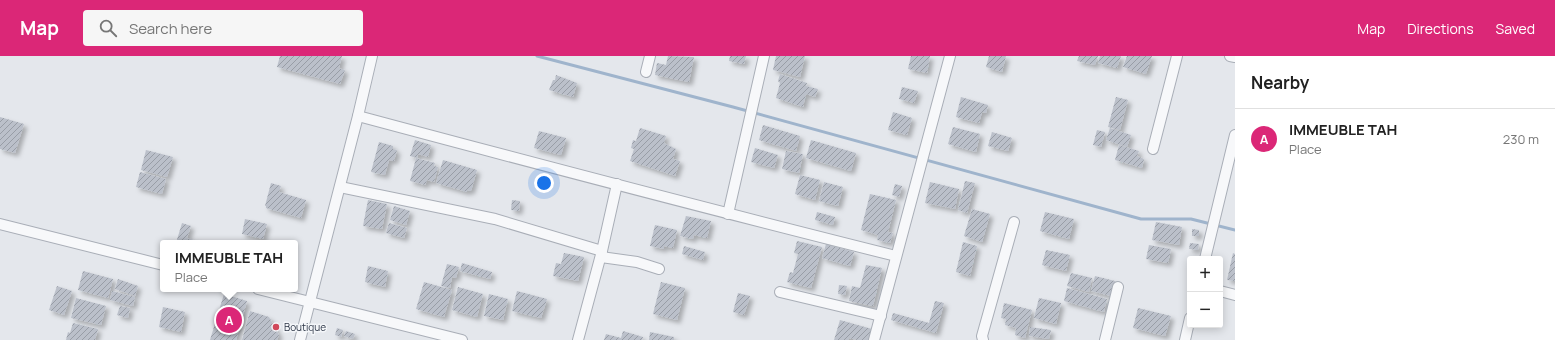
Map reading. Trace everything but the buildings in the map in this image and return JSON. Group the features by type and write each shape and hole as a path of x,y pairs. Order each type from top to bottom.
{"street":[{"path":"300,340 372,56"},
{"path":"646,72 650,56"},
{"path":"728,214 764,56"},
{"path":"874,340 950,56"},
{"path":"1153,149 1177,56"},
{"path":"1230,56 1235,57"},
{"path":"358,116 728,214 896,256"},
{"path":"1206,256 1231,168 1235,135"},
{"path":"578,340 601,254 617,184"},
{"path":"340,187 495,219 601,254 637,262 659,269"},
{"path":"983,340 982,336 1014,222"},
{"path":"0,224 160,264"},
{"path":"1105,340 1118,287"},
{"path":"270,292 462,340"},
{"path":"780,292 881,316"},
{"path":"1223,292 1235,295"},
{"path":"1184,340 1187,328"}],"waterway":[{"path":"537,56 733,107 1141,219 1191,219 1235,230"}],"place":[{"name":"IMMEUBLE TAH","path":"229,320"},
{"name":"Boutique","path":"276,327"}]}
